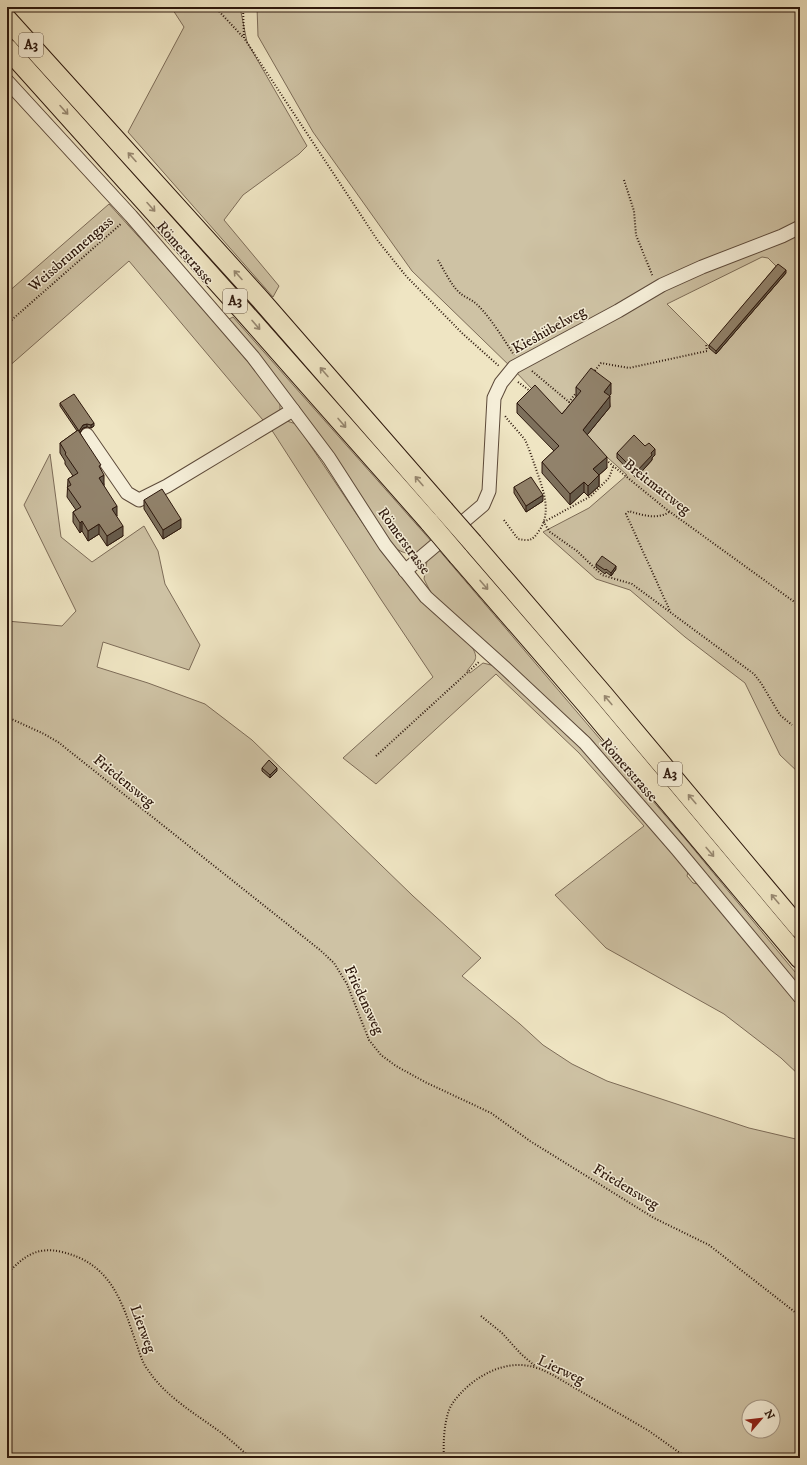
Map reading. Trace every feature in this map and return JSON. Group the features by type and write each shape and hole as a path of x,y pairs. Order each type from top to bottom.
{"highway":[{"name":"A3","path":"7,19 260,299 473,543 598,688 800,928"},
{"name":"A3","path":"7,48 243,310 430,523 596,716 800,959"}],"street":[{"name":"Römerstrasse","path":"7,81 131,216 253,357 328,458 385,545 426,597 585,743 677,849 800,997"},
{"name":"Kieshübelweg","path":"405,571 484,505 489,491 494,398 501,383 514,367 618,311 662,285 702,266 782,236 800,226"},
{"path":"87,435 127,493 139,500 168,486 293,410"}],"path":[{"path":"215,7 244,38 378,240 406,276 463,334 533,394"},
{"path":"243,7 244,38"},
{"path":"624,180 634,211 636,235 648,265"},
{"name":"Weissbrunnengass","path":"7,324 131,216"},
{"path":"438,260 460,294 474,302 498,330 521,364 569,402 578,391"},
{"path":"592,374 602,363 629,368 707,351 706,344"},
{"path":"493,410 503,414 525,441 544,492 546,504 544,522 534,539 528,541 518,540 504,520"},
{"name":"Breitmattweg","path":"602,456 613,467 670,512 800,606"},
{"path":"544,522 591,496 609,478 613,467"},
{"path":"670,512 664,516 645,516 629,511 626,514 671,612"},
{"path":"544,522 550,532 577,551 602,575 632,584 754,674 761,683 780,716 792,726"},
{"path":"376,756 488,653"},
{"name":"Friedensweg","path":"7,717 58,742 320,950 334,963 348,984 369,1040 381,1055 396,1066 425,1082 491,1113 530,1141 654,1218 709,1245 800,1316"},
{"name":"Lierweg","path":"7,1274 30,1254 41,1250 55,1250 76,1255 88,1261 99,1270 121,1300 147,1370 180,1404 221,1432 251,1458"},
{"path":"481,1316 502,1333 521,1354 536,1367"},
{"name":"Lierweg","path":"444,1458 444,1430 452,1405 470,1384 491,1370 515,1364 536,1367 618,1412 649,1431 687,1458"}],"shaded area":[{"path":"171,7 240,7 247,42 307,146 299,154 243,195 224,220 279,286 273,297 128,132 184,27"},
{"path":"257,7 800,8 800,774 780,755 745,683 685,637 630,590 596,579 543,532 589,508 627,475 598,449 565,424 515,371 412,271 313,132 258,36","holes":["762,257 768,258 776,266 709,346 667,304"]},
{"path":"109,204 214,320 273,393 280,403 280,411 287,421 296,424 380,549 423,603 471,645 476,656 473,664 467,671 470,673 483,663 495,666 582,749 673,853 688,872 687,876 693,883 698,884 800,1005 800,1076 781,1058 724,1014 606,948 555,895 644,826 579,753 496,674 376,784 343,758 433,677 273,432 129,261 7,368 7,293"},
{"path":"233,317 432,542 420,550 410,553 401,551 388,543 227,320"},
{"path":"50,454 61,537 92,562 144,526 158,551 165,584 200,645 189,670 103,642 97,667 148,683 205,704 252,740 413,896 481,958 462,976 543,1045 572,1064 607,1081 749,1128 800,1140 800,1458 7,1458 7,621 62,626 76,611 24,505"},
{"path":"438,549 687,841 800,978 800,988 590,738 433,597 424,579 427,561"}],"building":[{"path":"778,264 786,270 716,351 709,345"},
{"path":"591,368 611,383 604,392 610,396 583,430 607,457 593,469 599,475 588,486 584,482 570,494 542,462 559,446 517,403 535,385 562,414 581,391 576,387"},
{"path":"74,394 94,423 91,425 83,425 79,431 60,403"},
{"path":"78,430 101,465 99,466 104,475 99,478 117,506 112,509 123,526 107,536 99,524 88,531 82,521 80,523 73,512 81,507 67,487 71,485 68,479 78,473 65,454 66,453 60,443"},
{"path":"634,435 645,446 649,443 655,449 651,453 652,455 636,472 617,453"},
{"path":"531,477 543,495 526,506 514,487"},
{"path":"162,489 181,519 163,530 144,500"},
{"path":"602,556 616,566 611,573 596,564"},
{"path":"269,760 277,768 270,775 262,768"}]}
